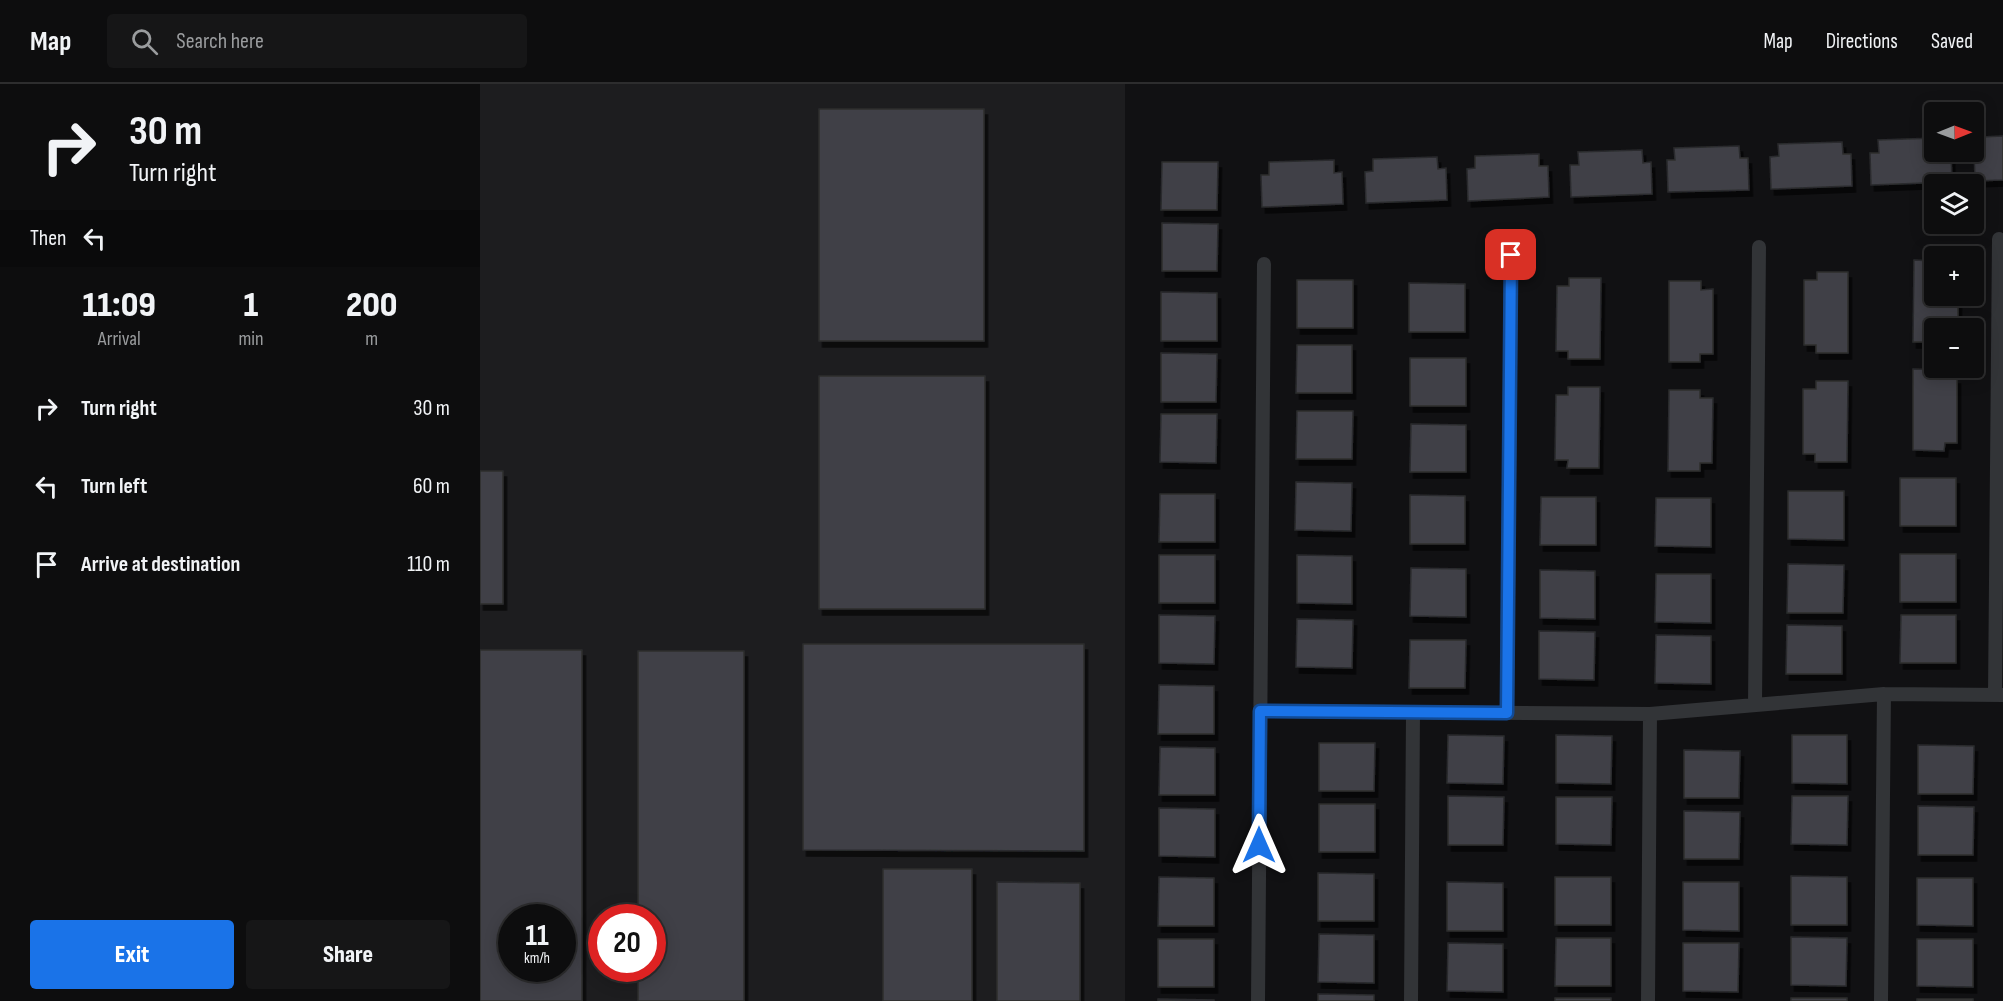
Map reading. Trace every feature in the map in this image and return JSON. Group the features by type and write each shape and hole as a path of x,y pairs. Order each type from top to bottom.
{"lane":[{"path":"1260,711 1650,714 1884,694 1999,695 1999,239"},
{"path":"1755,705 1759,247"},
{"path":"1507,713 1511,255"},
{"path":"1258,1001 1264,264"},
{"path":"1881,1001 1884,694"},
{"path":"1411,1001 1413,713"},
{"path":"1648,1001 1650,714"}],"shaded area":[{"path":"480,84 1125,84 1125,1001 480,1001"}],"building":[{"path":"819,109 984,109 984,341 819,341"},
{"path":"2003,136 2003,180 1984,181 1984,174 1975,174 1974,162 1984,162 1984,137"},
{"path":"1924,138 1924,162 1951,162 1952,174 1924,174 1924,183 1871,185 1870,153 1879,153 1878,140"},
{"path":"1842,142 1843,154 1851,154 1852,186 1771,189 1770,157 1779,156 1778,144"},
{"path":"1739,146 1740,158 1748,158 1749,190 1668,192 1667,160 1675,160 1674,148"},
{"path":"1642,150 1643,163 1651,162 1652,194 1571,197 1570,165 1579,165 1578,152"},
{"path":"1539,154 1539,166 1548,166 1549,197 1468,201 1467,169 1475,168 1475,156"},
{"path":"1437,157 1438,169 1446,168 1447,200 1366,203 1365,172 1373,171 1373,159"},
{"path":"1334,160 1334,173 1342,172 1343,204 1262,207 1261,175 1269,175 1269,162"},
{"path":"1162,162 1218,162 1217,210 1161,210"},
{"path":"1162,223 1218,224 1217,271 1162,271"},
{"path":"1914,260 1924,260 1924,306 1958,306 1958,318 1924,318 1924,342 1913,342"},
{"path":"1817,272 1848,272 1848,353 1816,353 1816,345 1804,345 1804,280 1817,280"},
{"path":"1569,278 1601,278 1600,359 1568,359 1568,351 1556,351 1557,286 1569,286"},
{"path":"1297,280 1353,280 1353,328 1297,328"},
{"path":"1669,281 1701,281 1701,290 1713,289 1713,354 1700,354 1700,362 1669,362"},
{"path":"1409,283 1465,284 1465,332 1409,332"},
{"path":"1161,292 1217,293 1217,341 1161,341"},
{"path":"1297,345 1352,345 1352,393 1296,393"},
{"path":"1161,353 1217,354 1216,402 1161,402"},
{"path":"1410,358 1466,358 1466,406 1410,406"},
{"path":"1913,369 1924,369 1924,378 1957,378 1957,443 1945,443 1944,451 1913,450"},
{"path":"819,376 985,376 985,609 819,609"},
{"path":"1816,381 1848,381 1847,462 1815,462 1815,454 1803,454 1803,389 1816,389"},
{"path":"1568,387 1600,387 1599,468 1567,468 1568,460 1555,460 1556,395 1568,395"},
{"path":"1669,390 1700,390 1700,398 1713,398 1712,463 1700,463 1700,471 1668,471"},
{"path":"1297,411 1353,411 1352,459 1296,459"},
{"path":"1161,414 1217,414 1216,463 1160,462"},
{"path":"1411,424 1466,425 1466,472 1410,472"},
{"path":"480,471 503,471 503,604 480,604"},
{"path":"1900,478 1956,478 1956,526 1900,526"},
{"path":"1296,482 1352,483 1351,531 1295,530"},
{"path":"1788,491 1844,491 1844,540 1788,539"},
{"path":"1160,494 1215,494 1215,542 1159,542"},
{"path":"1410,495 1465,496 1465,544 1410,544"},
{"path":"1541,497 1596,497 1596,545 1540,545"},
{"path":"1656,498 1711,498 1711,547 1655,546"},
{"path":"1900,554 1956,554 1956,602 1900,602"},
{"path":"1159,555 1215,555 1215,603 1159,603"},
{"path":"1297,555 1352,556 1352,604 1297,603"},
{"path":"1788,564 1844,565 1843,613 1787,613"},
{"path":"1411,568 1466,569 1466,617 1410,616"},
{"path":"1540,570 1595,571 1595,619 1540,618"},
{"path":"1656,574 1711,574 1711,623 1655,622"},
{"path":"1159,615 1215,616 1214,664 1159,663"},
{"path":"1901,615 1956,615 1956,663 1900,663"},
{"path":"1297,619 1353,620 1352,668 1296,667"},
{"path":"1787,625 1842,626 1842,674 1786,674"},
{"path":"1539,631 1595,632 1594,680 1539,679"},
{"path":"1656,635 1711,636 1711,684 1655,683"},
{"path":"1410,640 1466,640 1465,688 1409,688"},
{"path":"803,644 1084,644 1084,851 803,850"},
{"path":"480,650 582,650 582,1001 480,1001"},
{"path":"638,651 744,651 744,1001 638,1001 638,982 666,982 666,904 638,904"},
{"path":"1159,685 1214,686 1214,734 1158,734"},
{"path":"1448,735 1504,736 1503,784 1447,783"},
{"path":"1556,735 1612,736 1611,784 1556,783"},
{"path":"1792,735 1847,735 1847,784 1792,783"},
{"path":"1319,743 1375,743 1374,791 1319,791"},
{"path":"1918,745 1974,746 1973,794 1918,794"},
{"path":"1160,747 1215,748 1215,795 1159,795"},
{"path":"1684,750 1740,751 1739,798 1684,798"},
{"path":"1448,796 1504,797 1503,845 1448,845"},
{"path":"1792,796 1848,796 1847,845 1791,844"},
{"path":"1556,797 1612,797 1611,845 1556,844"},
{"path":"1319,804 1375,804 1375,852 1319,852"},
{"path":"1918,806 1974,807 1973,855 1918,855"},
{"path":"1159,808 1215,809 1215,857 1159,856"},
{"path":"1684,811 1740,812 1739,859 1684,859"},
{"path":"883,869 972,869 972,1001 883,1001"},
{"path":"1318,873 1374,874 1374,921 1318,921"},
{"path":"1791,876 1847,877 1847,925 1791,925"},
{"path":"1159,877 1214,878 1214,926 1158,926"},
{"path":"1555,877 1611,877 1611,925 1555,925"},
{"path":"1917,878 1973,878 1973,926 1917,925"},
{"path":"997,882 1080,883 1080,1001 997,1001"},
{"path":"1447,882 1503,883 1503,931 1447,931"},
{"path":"1683,882 1739,882 1739,931 1683,930"},
{"path":"1319,934 1374,935 1374,983 1318,982"},
{"path":"1791,937 1847,938 1846,986 1791,985"},
{"path":"1556,938 1611,938 1611,986 1555,986"},
{"path":"1158,939 1214,939 1214,987 1158,987"},
{"path":"1917,939 1973,939 1973,987 1917,986"},
{"path":"1448,943 1503,944 1503,992 1447,991"},
{"path":"1683,943 1739,943 1738,992 1683,991"},
{"path":"1318,994 1374,995 1374,1001 1318,1001"},
{"path":"1555,998 1611,998 1611,1001 1555,1001"},
{"path":"1791,998 1847,998 1847,1001 1791,1001"},
{"path":"1158,999 1214,1000 1214,1001 1158,1001"},
{"path":"1917,999 1973,999 1973,1001 1917,1001"}],"route":[{"path":"1259,845 1260,711 1507,713 1511,255"}]}
